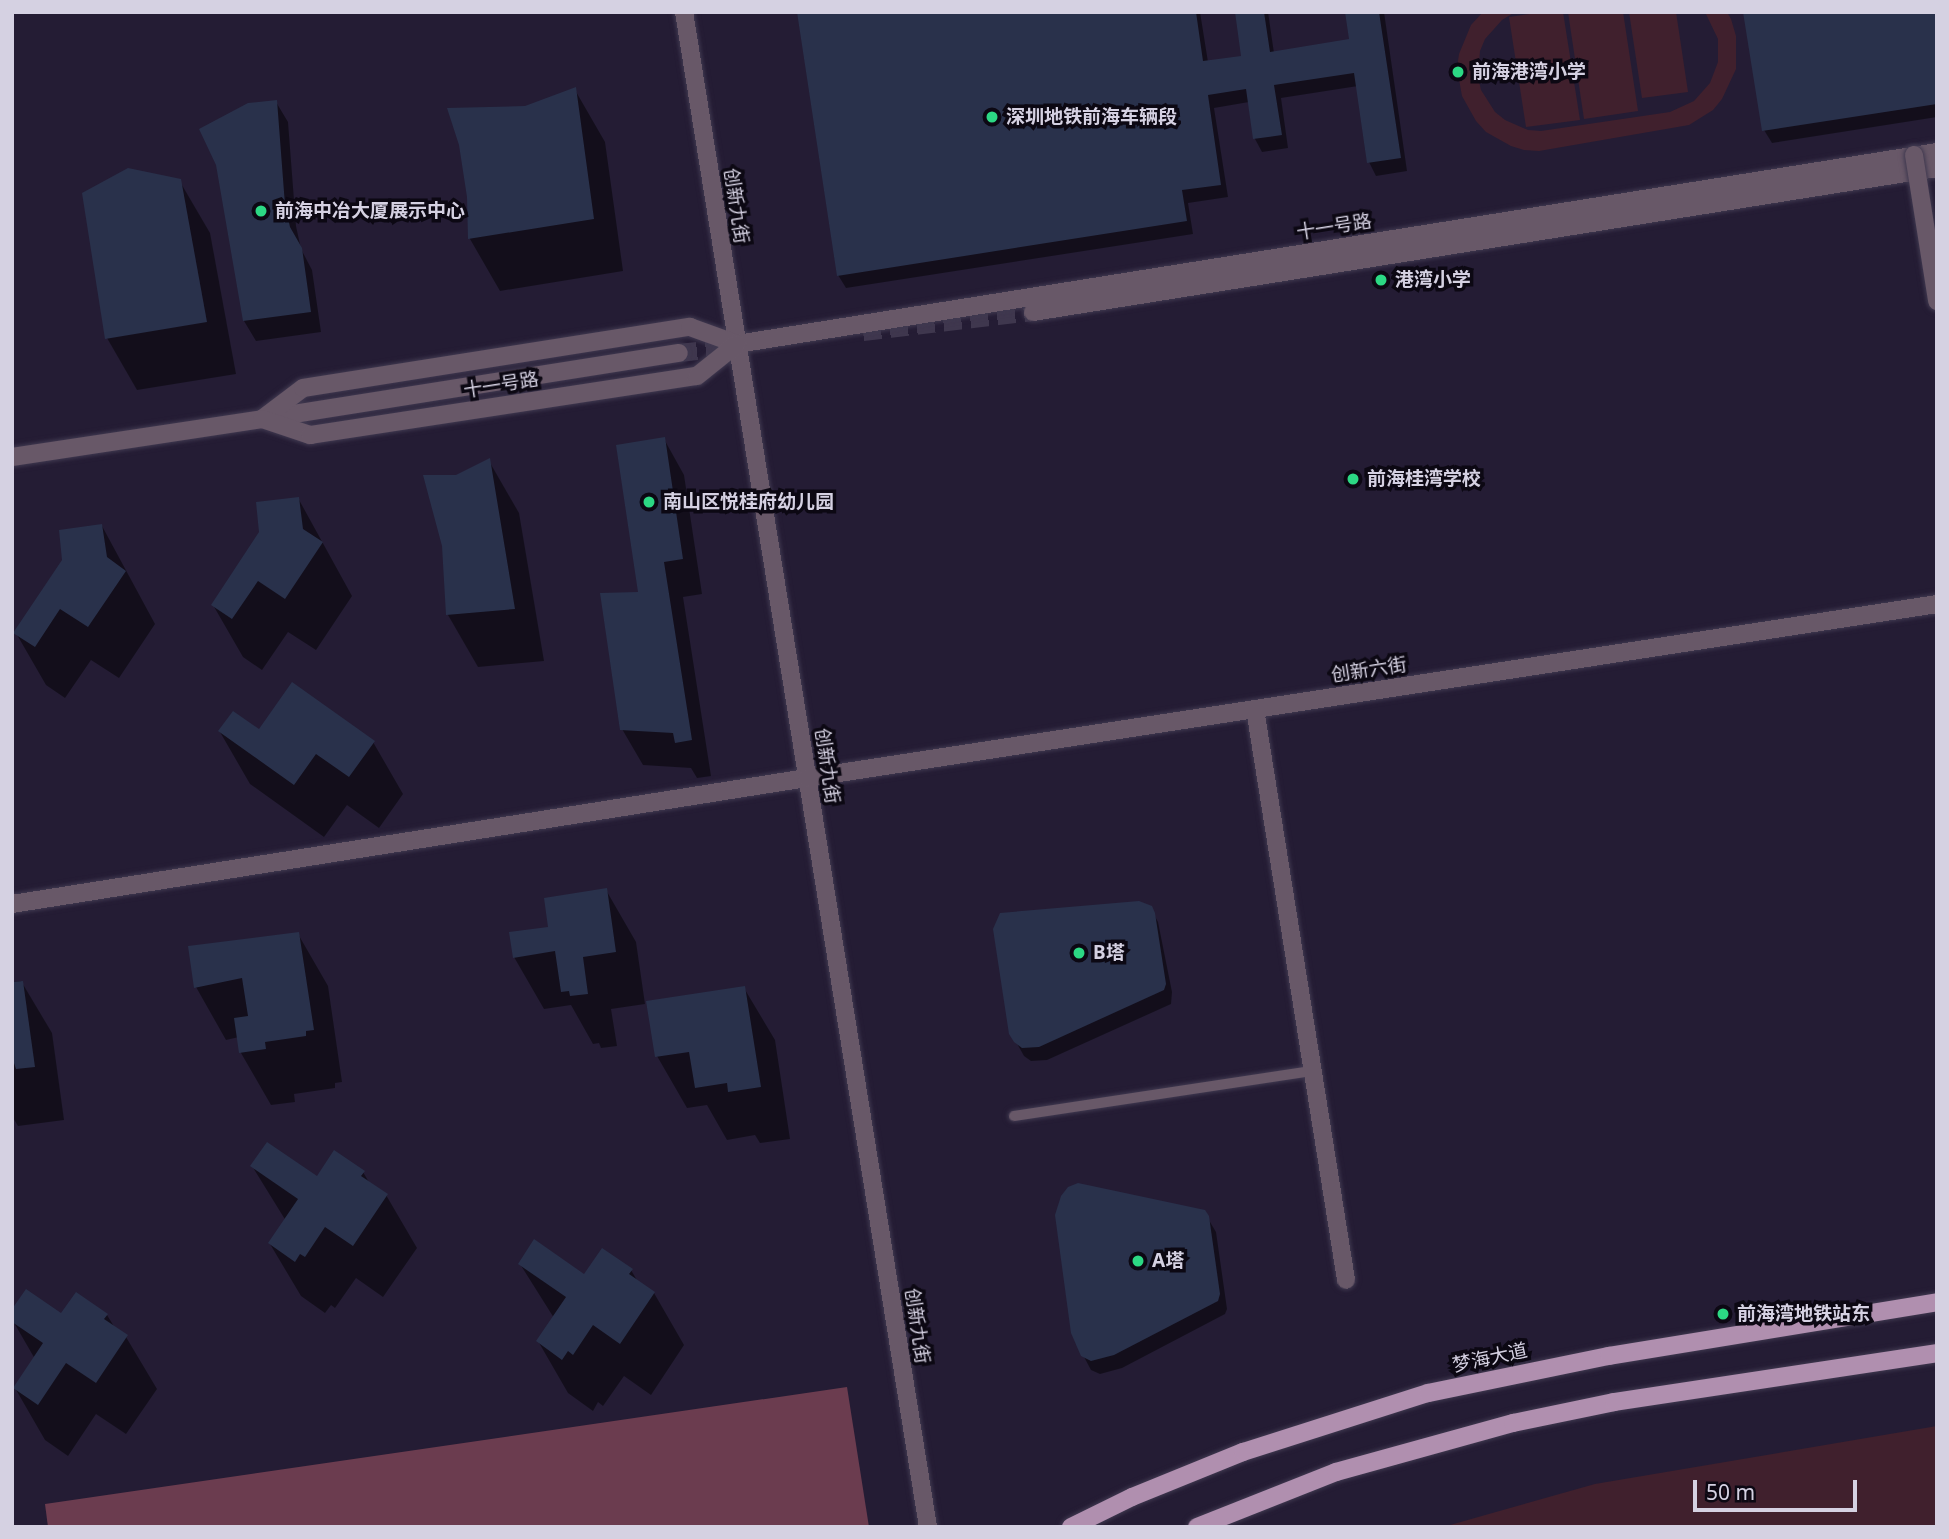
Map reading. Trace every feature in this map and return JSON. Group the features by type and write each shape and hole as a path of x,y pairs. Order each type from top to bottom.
{"main road":[{"name":"梦海大道","path":"1071,1527 1243,1452 1428,1393 1609,1356 1937,1302"},
{"path":"1197,1527 1336,1472 1513,1423 1614,1402 1937,1353"}],"street":[{"name":"创新九街","path":"684,12 928,1527"},
{"name":"十一号路","path":"262,419 303,388 690,327 737,344 1937,152"},
{"path":"1914,155 1937,301"},
{"path":"1033,312 1937,168"},
{"name":"十一号路","path":"12,457 262,419 310,435 698,376 737,344"},
{"path":"262,419 679,353"},
{"name":"创新六街","path":"12,904 1937,604"},
{"path":"1255,709 1346,1280"}],"lane":[{"path":"1014,1116 1312,1071"}],"shaded area":[{"path":"1483,12 1515,12 1502,20 1485,39 1480,51 1478,77 1481,90 1495,112 1505,120 1528,130 1541,131 1670,112 1694,101 1710,83 1718,62 1718,39 1705,12 1727,12 1731,19 1736,36 1736,69 1722,99 1713,110 1689,125 1539,151 1524,150 1486,132 1476,121 1462,96 1457,68 1459,54 1471,25"},
{"path":"1563,12 1580,120 1526,127 1509,17"},
{"path":"1568,12 1623,12 1638,111 1584,119"},
{"path":"1629,12 1676,12 1688,92 1642,98"},
{"path":"847,1387 869,1527 48,1527 45,1504"},
{"path":"1937,1426 1937,1527 1443,1527 1595,1484"}],"building":[{"name":"深圳地铁前海车辆段","path":"797,12 1196,12 1203,61 1241,56 1235,12 1264,12 1270,52 1349,39 1345,12 1379,12 1401,158 1367,163 1354,73 1274,85 1282,135 1253,139 1246,89 1208,95 1221,185 1182,190 1187,221 837,276"},
{"path":"1743,12 1937,12 1937,104 1762,131"},
{"path":"576,87 594,219 468,239 467,197 459,145 447,108 525,106"},
{"name":"前海中冶大厦展示中心","path":"277,100 285,205 290,227 302,248 311,312 243,321 216,165 199,129 248,103"},
{"path":"128,168 181,179 207,322 105,339 82,193"},
{"path":"665,437 683,559 664,562 692,740 675,743 673,733 620,730 600,593 638,592 616,445"},
{"path":"490,458 515,609 446,615 442,546 423,475 456,475"},
{"path":"299,497 303,529 323,542 285,599 258,581 232,619 211,605 259,532 256,502"},
{"path":"102,524 107,557 126,571 88,627 60,609 35,647 13,633 62,560 59,530"},
{"path":"292,682 375,741 349,777 316,754 294,785 218,731 233,711 259,729"},
{"path":"607,888 616,952 583,957 588,994 570,996 569,991 561,992 555,951 513,958 509,932 548,927 544,898"},
{"name":"B塔","path":"1139,901 1152,906 1155,913 1166,984 1164,990 1039,1047 1022,1048 1014,1042 1009,1034 993,929 1000,913"},
{"path":"299,932 314,1030 306,1031 306,1036 265,1042 266,1049 239,1053 234,1018 248,1016 242,978 194,988 188,946"},
{"path":"23,981 35,1067 16,1069 12,1057 12,982"},
{"path":"745,986 761,1087 728,1092 727,1083 695,1088 689,1052 655,1057 646,1001"},
{"path":"267,1142 317,1176 334,1150 365,1171 361,1176 388,1194 353,1246 325,1227 305,1257 300,1254 295,1262 268,1243 298,1199 250,1166"},
{"name":"A塔","path":"1078,1183 1205,1210 1209,1216 1220,1294 1218,1301 1114,1355 1091,1361 1081,1356 1071,1333 1055,1215 1061,1196 1068,1187"},
{"path":"534,1239 584,1274 602,1248 633,1269 629,1274 655,1292 620,1344 593,1325 573,1355 568,1351 562,1360 536,1341 566,1297 518,1264"},
{"path":"26,1289 61,1313 76,1292 108,1314 104,1319 128,1335 96,1383 66,1363 38,1405 13,1388 43,1343 12,1322 12,1309"}],"tunnel":[{"path":"863,332 1033,312"},
{"path":"679,353 742,346"}],"place":[{"name":"前海港湾小学","path":"1458,72"},
{"name":"深圳地铁前海车辆段","path":"992,117"},
{"name":"前海中冶大厦展示中心","path":"261,211"},
{"name":"港湾小学","path":"1381,280"},
{"name":"前海桂湾学校","path":"1353,479"},
{"name":"南山区悦桂府幼儿园","path":"649,502"},
{"name":"B塔","path":"1079,953"},
{"name":"A塔","path":"1138,1261"},
{"name":"前海湾地铁站东","path":"1723,1314"}]}
